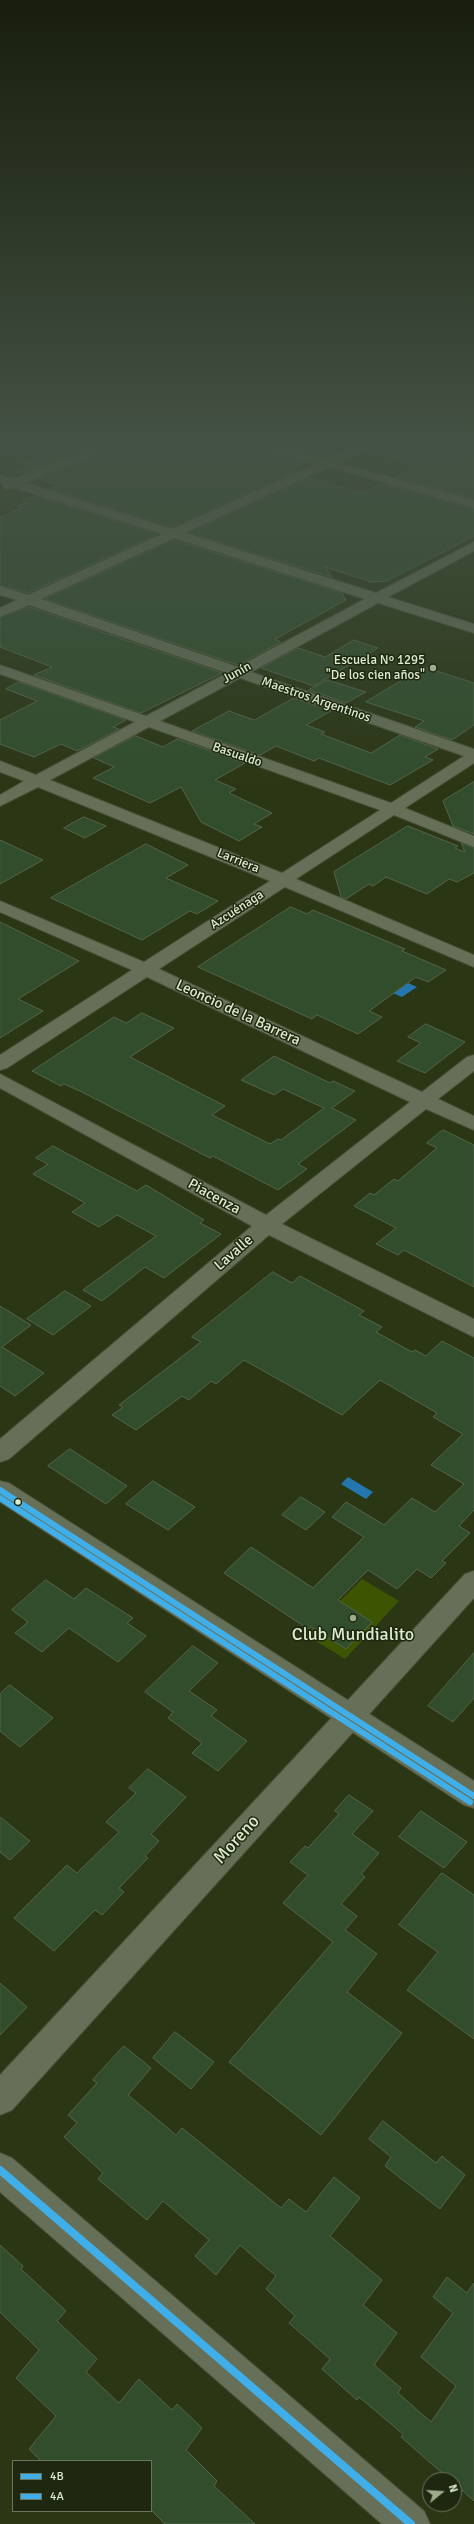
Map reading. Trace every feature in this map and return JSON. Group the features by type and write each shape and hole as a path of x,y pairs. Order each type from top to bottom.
{"street":[{"path":"0,613 117,560"},
{"path":"255,560 474,629"},
{"name":"Junín","path":"0,801 448,560"},
{"name":"Maestros Argentinos","path":"0,590 474,755"},
{"name":"Basualdo","path":"0,669 147,723 392,809 474,842"},
{"name":"Azcuénaga","path":"0,1064 474,755"},
{"name":"Larriera","path":"0,766 284,880 474,962"},
{"name":"Leoncio de la Barrera","path":"0,906 146,970 474,1124"},
{"name":"Lavalle","path":"0,1454 267,1225 425,1102 474,1061"},
{"name":"Piacenza","path":"0,1080 267,1225 474,1329"},
{"path":"0,1490 474,1796"},
{"name":"Moreno","path":"0,2099 474,1581"},
{"path":"0,2170 410,2524"}],"green space":[{"name":"Club Mundialito","path":"362,1579 399,1601 345,1659 306,1635"}],"water":[{"path":"408,983 417,987 402,997 393,993"},
{"path":"348,1477 373,1492 366,1499 341,1484"}],"building":[{"path":"0,560 101,560 28,593 0,585"},
{"path":"131,560 237,560 342,593 346,600 275,639 281,642 238,665 45,599"},
{"path":"276,560 428,560 387,581 372,582 325,567 332,577"},
{"path":"29,607 222,673 141,713 34,675 52,667 0,647 0,618"},
{"path":"354,640 378,648 314,686 261,668 298,648 325,657"},
{"path":"424,667 474,683 474,725 452,740 415,727 424,721 366,702"},
{"path":"328,680 366,692 346,703 309,690"},
{"path":"19,682 126,720 113,727 119,729 77,751 61,744 34,757 0,744 0,720 37,701 6,689"},
{"path":"294,698 331,711 306,725 325,732 321,734 371,753 400,735 438,749 425,757 433,760 390,785 319,758 314,761 276,746 260,755 192,731 229,711 254,720"},
{"path":"136,736 163,747 177,739 245,763 215,780 236,789 229,793 272,813 254,824 262,827 239,841 201,822 181,787 150,803 93,778 114,767 94,758"},
{"path":"474,782 474,834 453,826 443,801"},
{"path":"84,817 106,826 85,838 64,828"},
{"path":"408,826 458,846 455,848 465,852 461,843 474,848 474,873 457,882 449,879 427,894 386,877 373,886 369,884 346,899 341,897 334,872"},
{"path":"0,840 43,860 0,884"},
{"path":"146,844 188,865 166,878 218,901 197,914 190,911 142,940 51,898"},
{"path":"291,907 307,914 313,910 405,949 402,951 446,970 428,982 416,977 369,1011 382,1017 358,1034 317,1015 312,1019 198,967"},
{"path":"0,922 79,961 18,999 43,1011 0,1038"},
{"path":"142,1013 174,1028 130,1057 225,1106 212,1115 270,1144 278,1139 281,1140 324,1108 283,1089 274,1095 241,1080 274,1056 330,1083 333,1081 355,1091 332,1108 356,1120 298,1164 307,1169 278,1190 213,1156 210,1158 82,1092 64,1084 61,1086 32,1071 114,1017 126,1023"},
{"path":"426,1024 465,1042 425,1073 397,1061 421,1043 408,1037"},
{"path":"443,1130 474,1145 474,1287 404,1250 398,1255 376,1244 396,1228 354,1206 370,1193 374,1195 394,1179 398,1181 437,1148 427,1143"},
{"path":"53,1146 137,1191 146,1185 204,1220 200,1223 221,1234 164,1278 145,1267 102,1301 83,1290 156,1236 117,1215 99,1227 72,1212 85,1203 33,1174 48,1164 36,1158"},
{"path":"273,1272 292,1283 300,1276 364,1311 359,1315 382,1327 376,1332 412,1352 415,1350 426,1356 442,1341 474,1358 474,1510 459,1526 470,1533 442,1561 446,1563 431,1578 417,1569 397,1589 368,1570 338,1600 372,1622 346,1649 311,1627 308,1629 224,1573 251,1547 313,1588 364,1537 332,1517 346,1502 384,1525 412,1498 435,1512 464,1484 431,1465 463,1434 433,1417 437,1413 380,1380 342,1415 244,1360 216,1384 211,1381 189,1400 182,1396 136,1430 112,1415 123,1407 119,1405 201,1342 192,1337"},
{"path":"65,1291 91,1306 53,1335 27,1319"},
{"path":"0,1306 31,1325 2,1347 44,1373 15,1396 0,1386"},
{"path":"70,1449 127,1486 106,1504 48,1466"},
{"path":"153,1481 195,1507 168,1530 126,1504"},
{"path":"301,1497 325,1512 306,1530 282,1515"},
{"path":"46,1580 74,1599 86,1588 133,1618 127,1623 146,1636 118,1662 69,1628 42,1652 15,1633 28,1622 12,1610"},
{"path":"193,1646 218,1663 189,1691 217,1710 211,1716 247,1741 218,1771 192,1753 202,1743 168,1718 173,1712 145,1692"},
{"path":"474,1653 474,1698 453,1722 428,1706"},
{"path":"10,1685 53,1718 20,1747 0,1731 0,1694"},
{"path":"148,1769 186,1797 151,1834 159,1841 145,1856 148,1858 119,1888 124,1892 102,1915 95,1910 54,1951 14,1918 67,1865 77,1873 119,1832 106,1822 136,1793 129,1788"},
{"path":"349,1795 373,1811 352,1834 379,1853 361,1874 365,1877 341,1904 357,1916 345,1930 377,1954 347,1992 402,2033 321,2135 229,2062 333,1942 283,1903 308,1875 290,1862 305,1846 308,1848 339,1814 335,1811"},
{"path":"421,1811 467,1842 444,1868 399,1837"},
{"path":"0,1817 30,1841 10,1860 0,1852"},
{"path":"442,1873 474,1895 474,2039 407,1990 438,1952 399,1925"},
{"path":"0,1983 27,2007 0,2035"},
{"path":"175,2032 214,2062 191,2089 153,2058"},
{"path":"124,2046 151,2068 128,2095 176,2135 182,2128 281,2208 289,2199 306,2212 334,2177 360,2198 330,2236 382,2280 363,2305 397,2333 374,2365 401,2388 398,2393 431,2422 456,2386 421,2357 453,2313 433,2297 447,2277 467,2293 474,2283 474,2501 462,2490 462,2472 441,2472 401,2437 403,2434 359,2397 357,2400 322,2369 330,2359 289,2323 295,2316 266,2289 276,2276 240,2245 216,2275 195,2256 209,2240 163,2201 147,2220 98,2179 103,2173 64,2137 77,2123 68,2115 97,2083 93,2080"},
{"path":"383,2121 436,2163 442,2156 465,2175 440,2209 385,2166 391,2157 369,2139"},
{"path":"0,2245 23,2266 21,2269 66,2311 57,2321 97,2359 86,2372 119,2403 139,2379 172,2410 177,2404 202,2428 186,2450 217,2481 214,2486 255,2524 165,2524 152,2511 152,2460 40,2460 29,2449 56,2416 16,2378 39,2350 0,2312"}],"transit line":[{"name":"4B","path":"0,1490 474,1796"},
{"name":"4A","path":"0,1498 470,1802"},
{"name":"4B","path":"0,2170 411,2524"}],"place":[{"name":"Escuela Nº 1295 \"De los cien años\"","path":"433,668"},
{"name":"Club Mundialito","path":"353,1618"}]}
